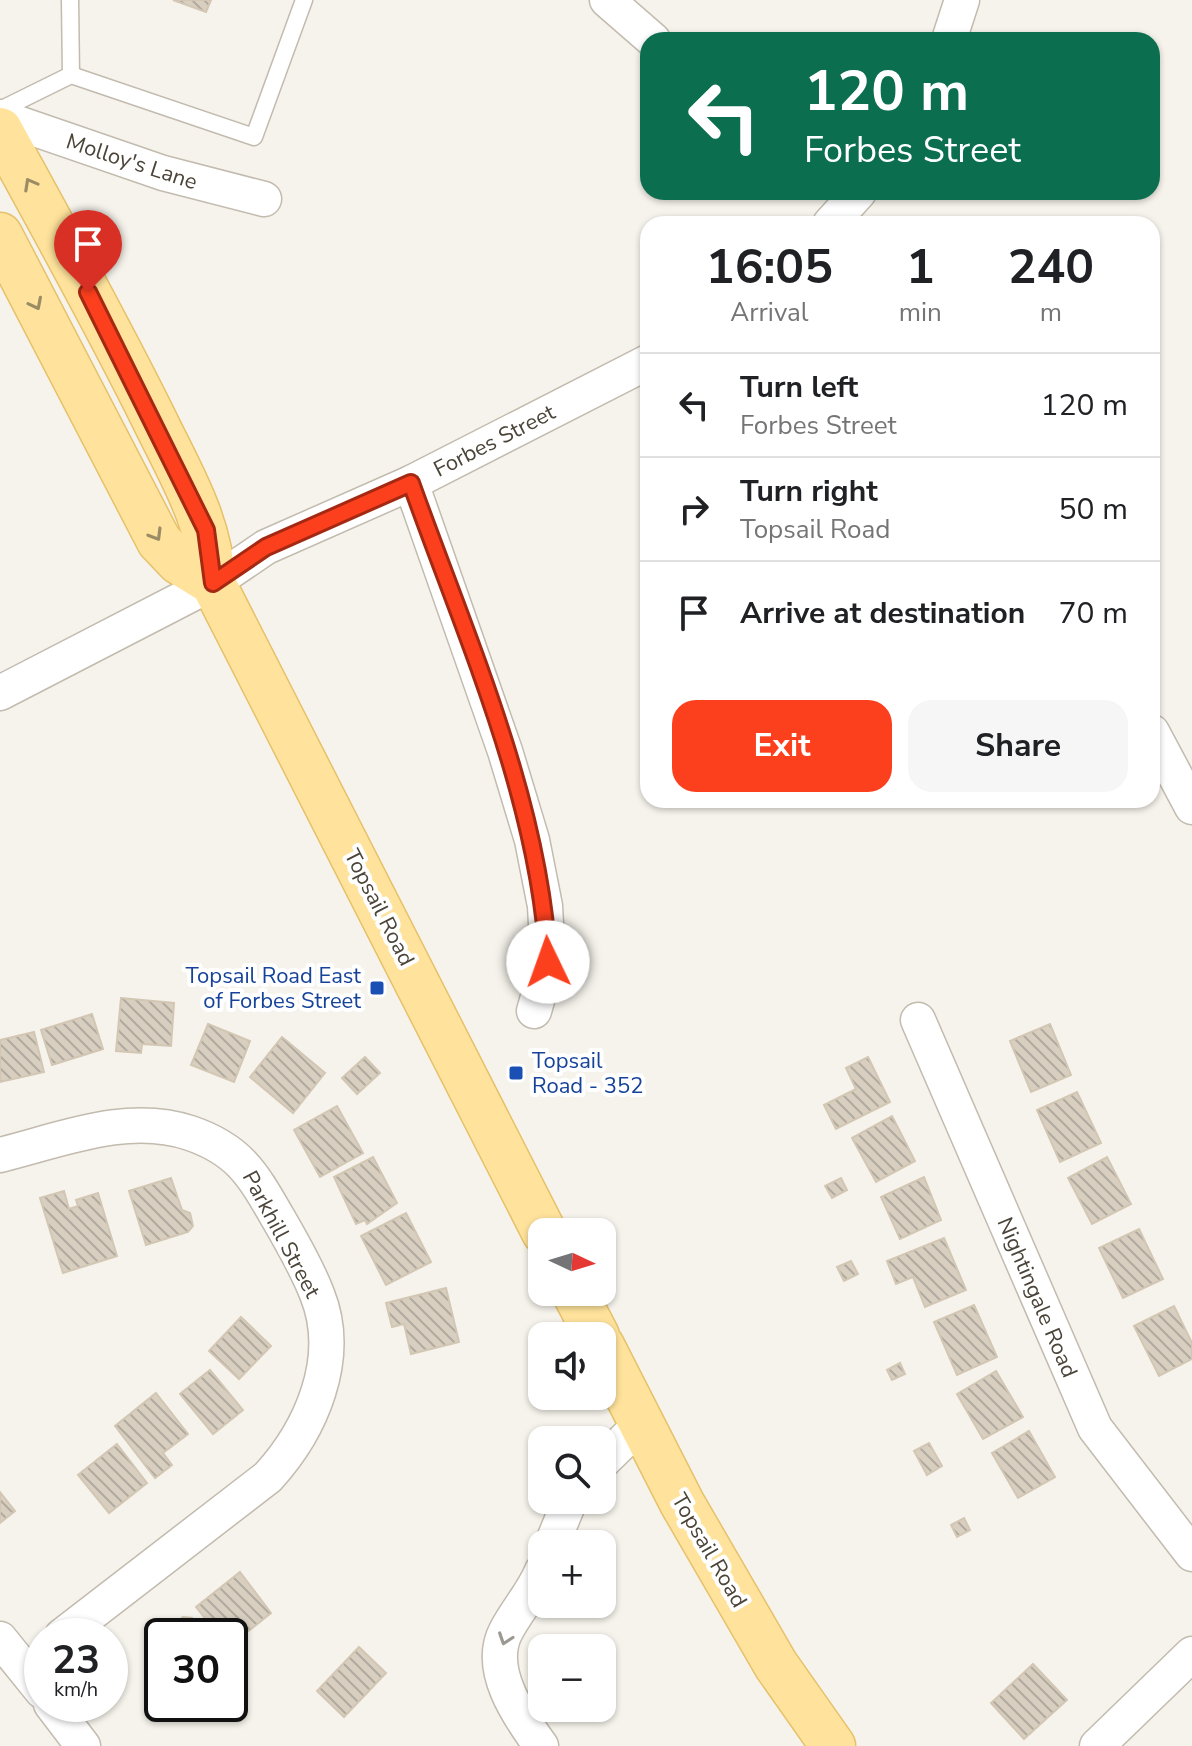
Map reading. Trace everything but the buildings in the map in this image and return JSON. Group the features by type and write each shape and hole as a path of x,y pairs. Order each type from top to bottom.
{"main road":[{"name":"Topsail Road","path":"0,130 125,361 206,530 213,583 537,1218"},
{"path":"0,235 159,541 179,562 213,583"},
{"name":"Topsail Road","path":"616,1373 682,1503 776,1665 833,1746"}],"street":[{"path":"607,0 644,32"},
{"path":"952,32 962,0"},
{"name":"Molloy's Lane","path":"0,117 163,173 264,199"},
{"name":"Forbes Street","path":"0,693 213,583 266,547 411,483 640,366"},
{"path":"411,483 505,751 532,840 545,906 548,962 534,1011"},
{"path":"1160,747 1192,807"},
{"name":"Nightingale Road","path":"918,1020 1095,1428 1192,1554"},
{"name":"Parkhill Street","path":"0,1155 131,1123 189,1133 214,1144 247,1166 285,1230 318,1296 326,1341 315,1403 290,1453 268,1477 85,1618"},
{"path":"616,1448 642,1423"},
{"path":"528,1594 506,1631 500,1653 505,1682 515,1707 541,1746"},
{"path":"0,1639 24,1659"},
{"path":"1097,1746 1192,1654"},
{"path":"65,1722 83,1746"}],"lane":[{"path":"70,0 71,75"},
{"path":"0,110 71,75 254,137 304,0"}],"place":[{"name":"Topsail Road East of Forbes Street","path":"377,988"},
{"name":"Topsail Road - 352","path":"516,1073"}],"route":[{"path":"88,292 125,361 206,530 213,583 266,547 411,483 505,751 532,840 545,906 548,962"}]}
